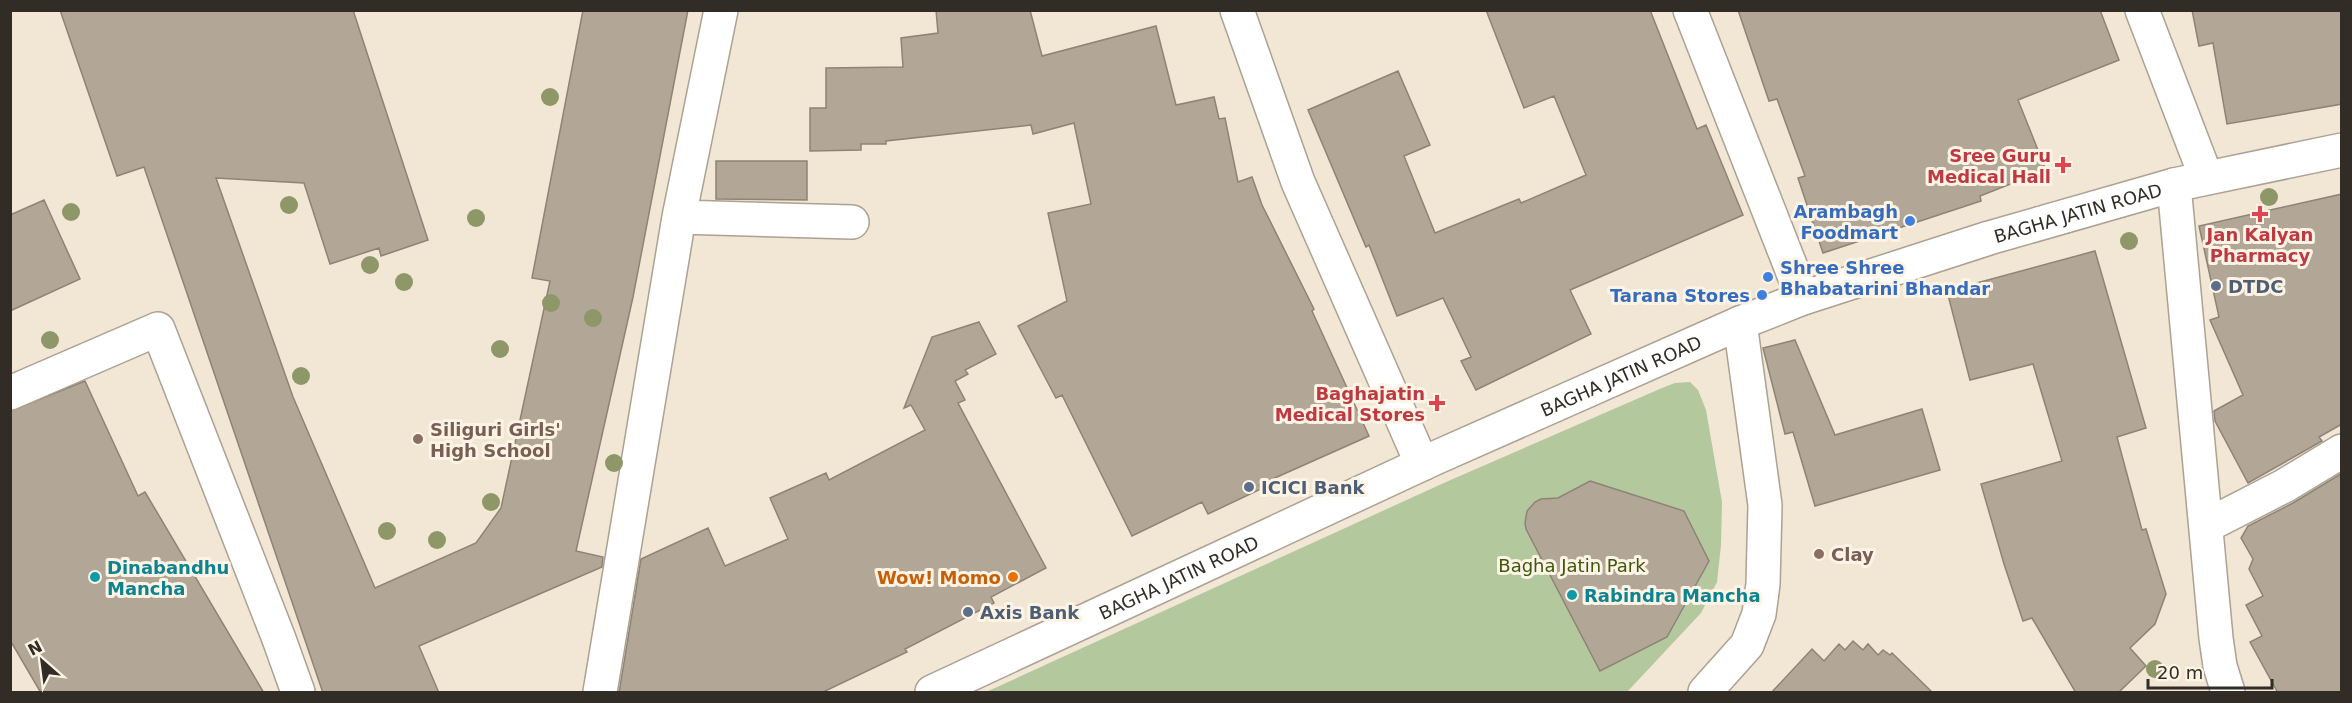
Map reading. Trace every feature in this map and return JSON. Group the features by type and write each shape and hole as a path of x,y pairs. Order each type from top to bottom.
{"street":[{"path":"600,693 680,216 721,10"},
{"path":"1237,10 1298,183 1422,464"},
{"path":"1690,10 1803,298"},
{"path":"2142,10 2206,177"},
{"name":"BAGHA JATIN ROAD","path":"932,693 1422,464 1740,323 1803,298 1989,238 2174,185 2342,150"},
{"path":"2174,185 2220,666 2226,692"},
{"path":"680,216 852,222"},
{"path":"1705,693 1747,645 1759,614 1763,584 1765,504 1740,323"},
{"path":"10,393 158,329 298,693"},
{"path":"2206,526 2284,486 2342,451"}],"green space":[{"name":"Bagha Jatin Park","path":"1690,382 1698,390 1706,410 1722,502 1717,582 1701,613 1627,692 986,692 1446,482 1662,388 1675,383"}],"building":[{"path":"60,10 353,10 428,240 381,256 379,248 330,264 304,183 216,178 293,397 375,588 476,543 501,508 550,281 532,278 583,10 688,10 633,297 576,551 603,557 602,567 419,646 439,693 323,693 144,167 117,176"},
{"path":"936,10 1030,10 1042,56 1156,26 1176,105 1214,97 1219,119 1225,118 1238,182 1252,177 1262,205 1314,309 1312,311 1369,436 1259,485 1261,489 1208,514 1202,502 1132,536 1062,395 1056,398 1018,326 1067,301 1048,213 1091,204 1074,123 1033,134 1031,125 886,141 886,144 861,144 861,150 810,151 810,108 826,108 826,68 903,67 901,38 938,33"},
{"path":"1486,10 1650,10 1697,129 1706,125 1743,215 1570,290 1591,334 1476,390 1461,361 1471,357 1443,298 1397,316 1369,245 1366,247 1308,110 1398,71 1430,145 1404,156 1435,233 1519,199 1521,203 1586,175 1554,96 1524,108"},
{"path":"1738,10 2100,10 2119,60 2018,100 2046,170 1980,196 1981,201 1823,253 1798,178 1805,176 1777,99 1769,101"},
{"path":"2192,10 2342,10 2342,104 2227,124 2213,43 2199,46"},
{"path":"716,161 807,161 807,200 716,199"},
{"path":"2342,194 2342,424 2319,437 2322,441 2248,483 2215,421 2214,411 2243,395 2210,320 2219,317 2199,226"},
{"path":"44,200 80,279 10,311 10,215"},
{"path":"2095,251 2146,428 2117,437 2142,530 2146,529 2166,594 2155,624 2130,648 2146,666 2118,693 2076,693 2032,618 2023,621 1981,484 2062,461 2033,364 1970,380 1947,291"},
{"path":"979,322 996,354 965,370 968,374 955,381 965,400 958,403 1046,568 991,597 994,603 905,649 907,652 821,693 619,693 641,559 708,528 725,566 788,539 770,498 826,473 829,480 925,430 911,405 904,408 932,337"},
{"path":"1795,340 1835,435 1922,409 1940,470 1815,506 1793,432 1785,434 1763,348"},
{"path":"85,381 138,496 145,492 264,693 41,693 10,640 10,411"},
{"path":"2342,473 2342,693 2278,693 2250,642 2262,636 2246,605 2263,596 2249,569 2253,559 2241,538 2248,526 2293,503"},
{"path":"1590,481 1684,511 1709,561 1667,637 1600,671 1526,529 1525,523 1527,511 1535,502 1541,499 1558,498"},
{"path":"1853,641 1863,650 1868,644 1878,655 1883,650 1890,655 1892,653 1933,693 1771,693 1812,649 1824,661 1839,644 1845,650"}],"place":[{"name":"Sree Guru Medical Hall","path":"2063,165"},
{"name":"Jan Kalyan Pharmacy","path":"2260,214"},
{"name":"Arambagh Foodmart","path":"1910,221"},
{"name":"Shree Shree Bhabatarini Bhandar","path":"1768,277"},
{"name":"DTDC","path":"2216,286"},
{"name":"Tarana Stores","path":"1762,295"},
{"name":"Baghajatin Medical Stores","path":"1437,403"},
{"name":"Siliguri Girls' High School","path":"418,439"},
{"name":"ICICI Bank","path":"1249,487"},
{"name":"Clay","path":"1819,554"},
{"name":"Dinabandhu Mancha","path":"95,577"},
{"name":"Wow! Momo","path":"1013,577"},
{"name":"Rabindra Mancha","path":"1572,595"},
{"name":"Axis Bank","path":"968,612"}]}
